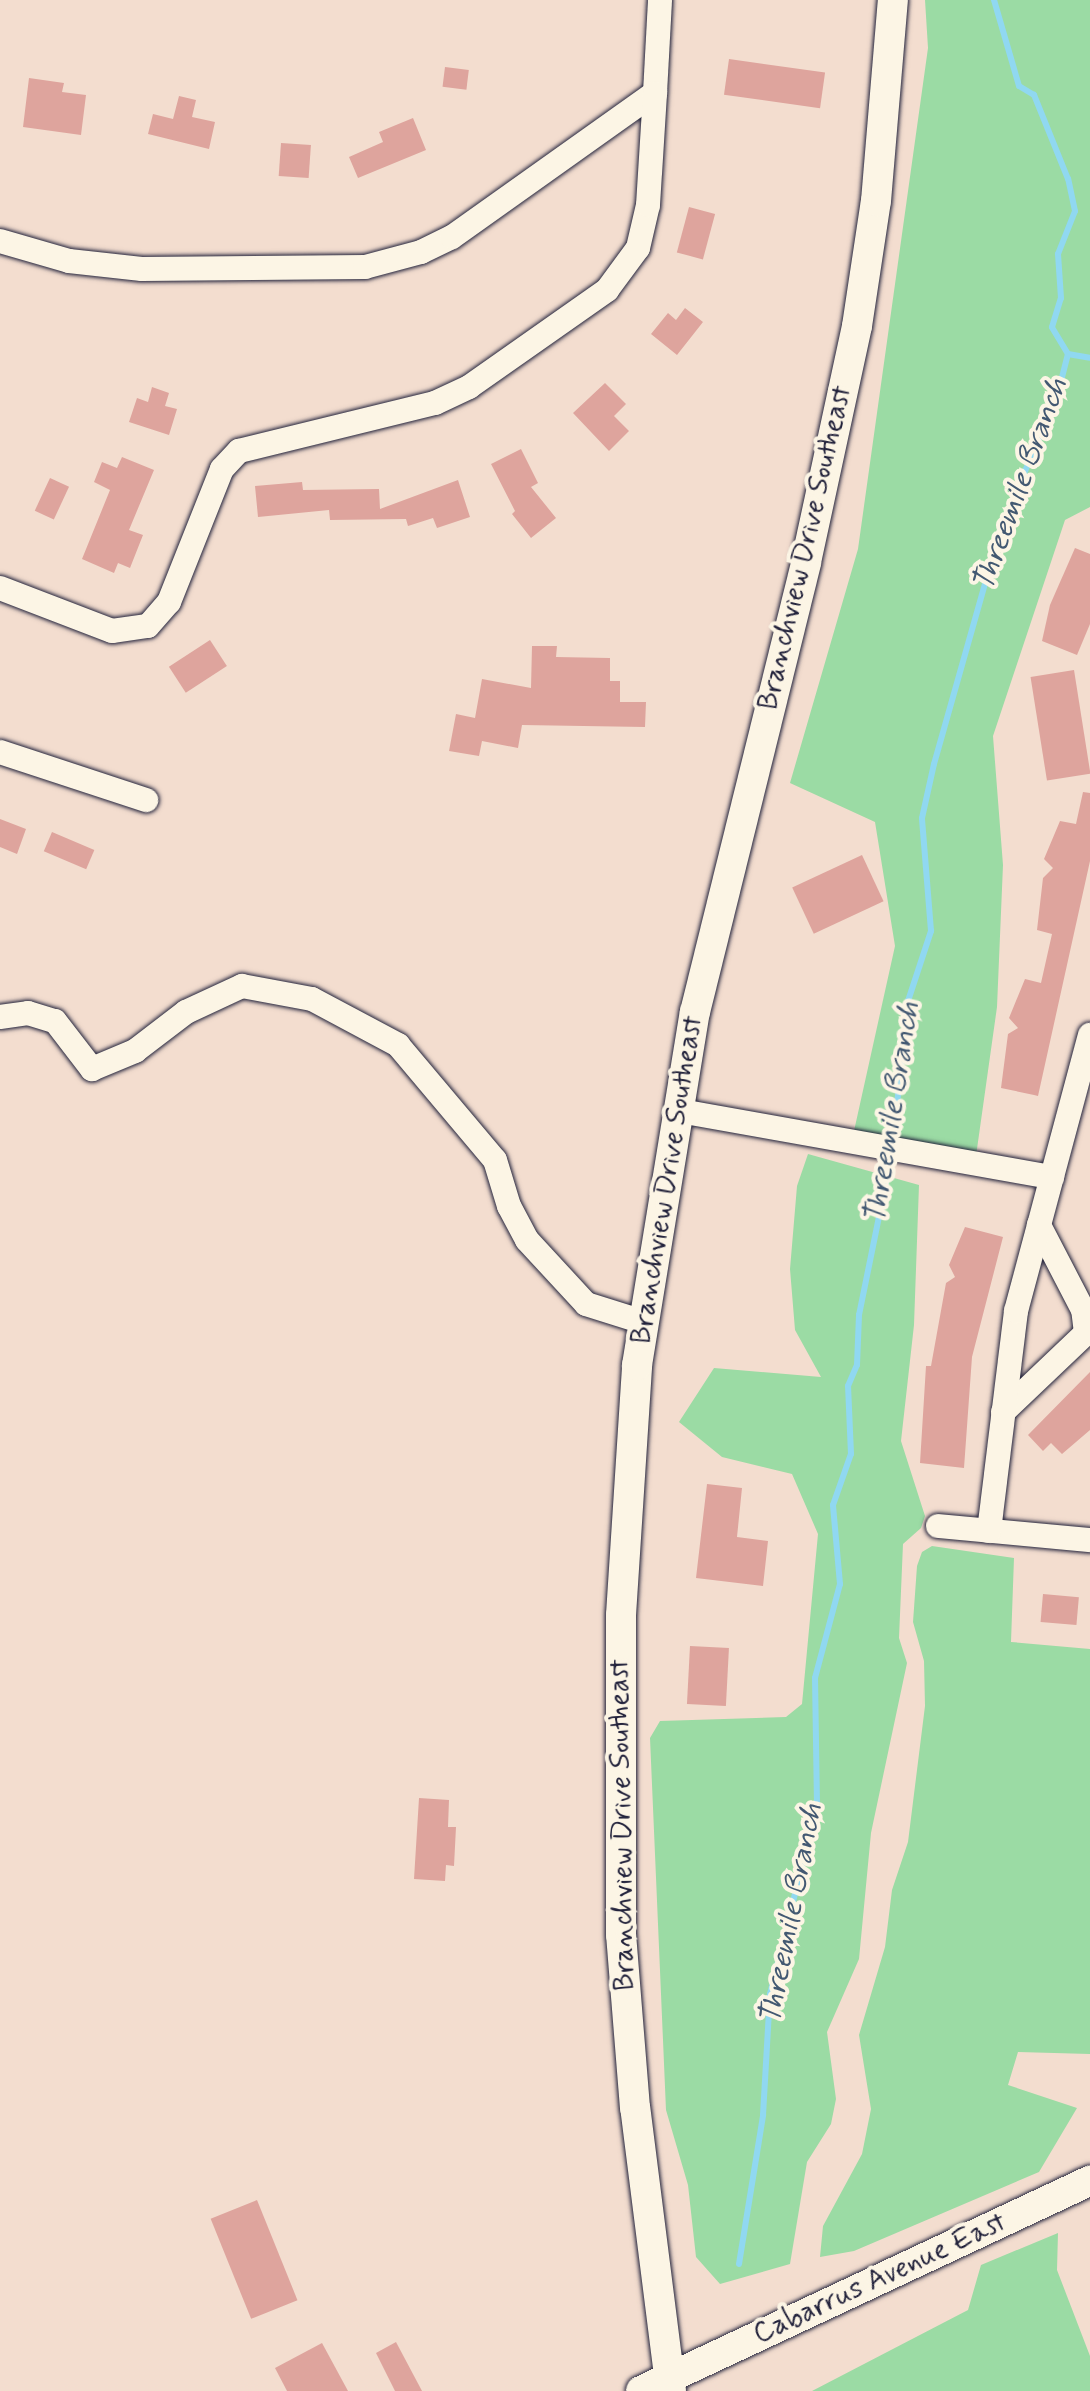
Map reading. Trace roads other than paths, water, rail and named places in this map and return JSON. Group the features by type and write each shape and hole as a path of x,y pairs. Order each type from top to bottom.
{"main road":[{"name":"Branchview Drive Southeast","path":"670,2384 635,2108 619,1853 622,1556 643,1322 698,1001 806,562 857,326 884,130 893,0"},
{"name":"Cabarrus Avenue East","path":"641,2391 670,2384 1090,2181"}],"street":[{"path":"0,588 112,631 148,626 169,602 222,469 239,451 435,403 469,387 607,290 638,248 648,205 660,0"},
{"path":"0,241 69,261 142,269 295,270 365,267 398,260 452,237 655,93"},
{"path":"0,752 146,800"},
{"path":"0,1017 28,1013 55,1021 92,1069 135,1051 186,1012 242,986 312,999 398,1045 495,1160 509,1206 527,1240 586,1304 643,1322"},
{"path":"989,1531 1016,1311 1090,1035"},
{"path":"680,1111 1052,1177"},
{"path":"1003,1412 1086,1333 1083,1310 1039,1225"},
{"path":"938,1526 1090,1540"}],"waterway":[{"name":"Threemile Branch","path":"893,1142 908,1001 931,931 922,818 934,764 1001,527 1057,397 1068,354 1052,327 1061,298 1058,254 1075,211 1068,179 1034,95 1019,86 994,0"},
{"path":"1068,354 1090,358"},
{"name":"Threemile Branch","path":"739,2264 763,2115 770,1994 817,1805 815,1678 840,1584 833,1505 851,1454 848,1386 857,1365 859,1315 892,1153"}]}
